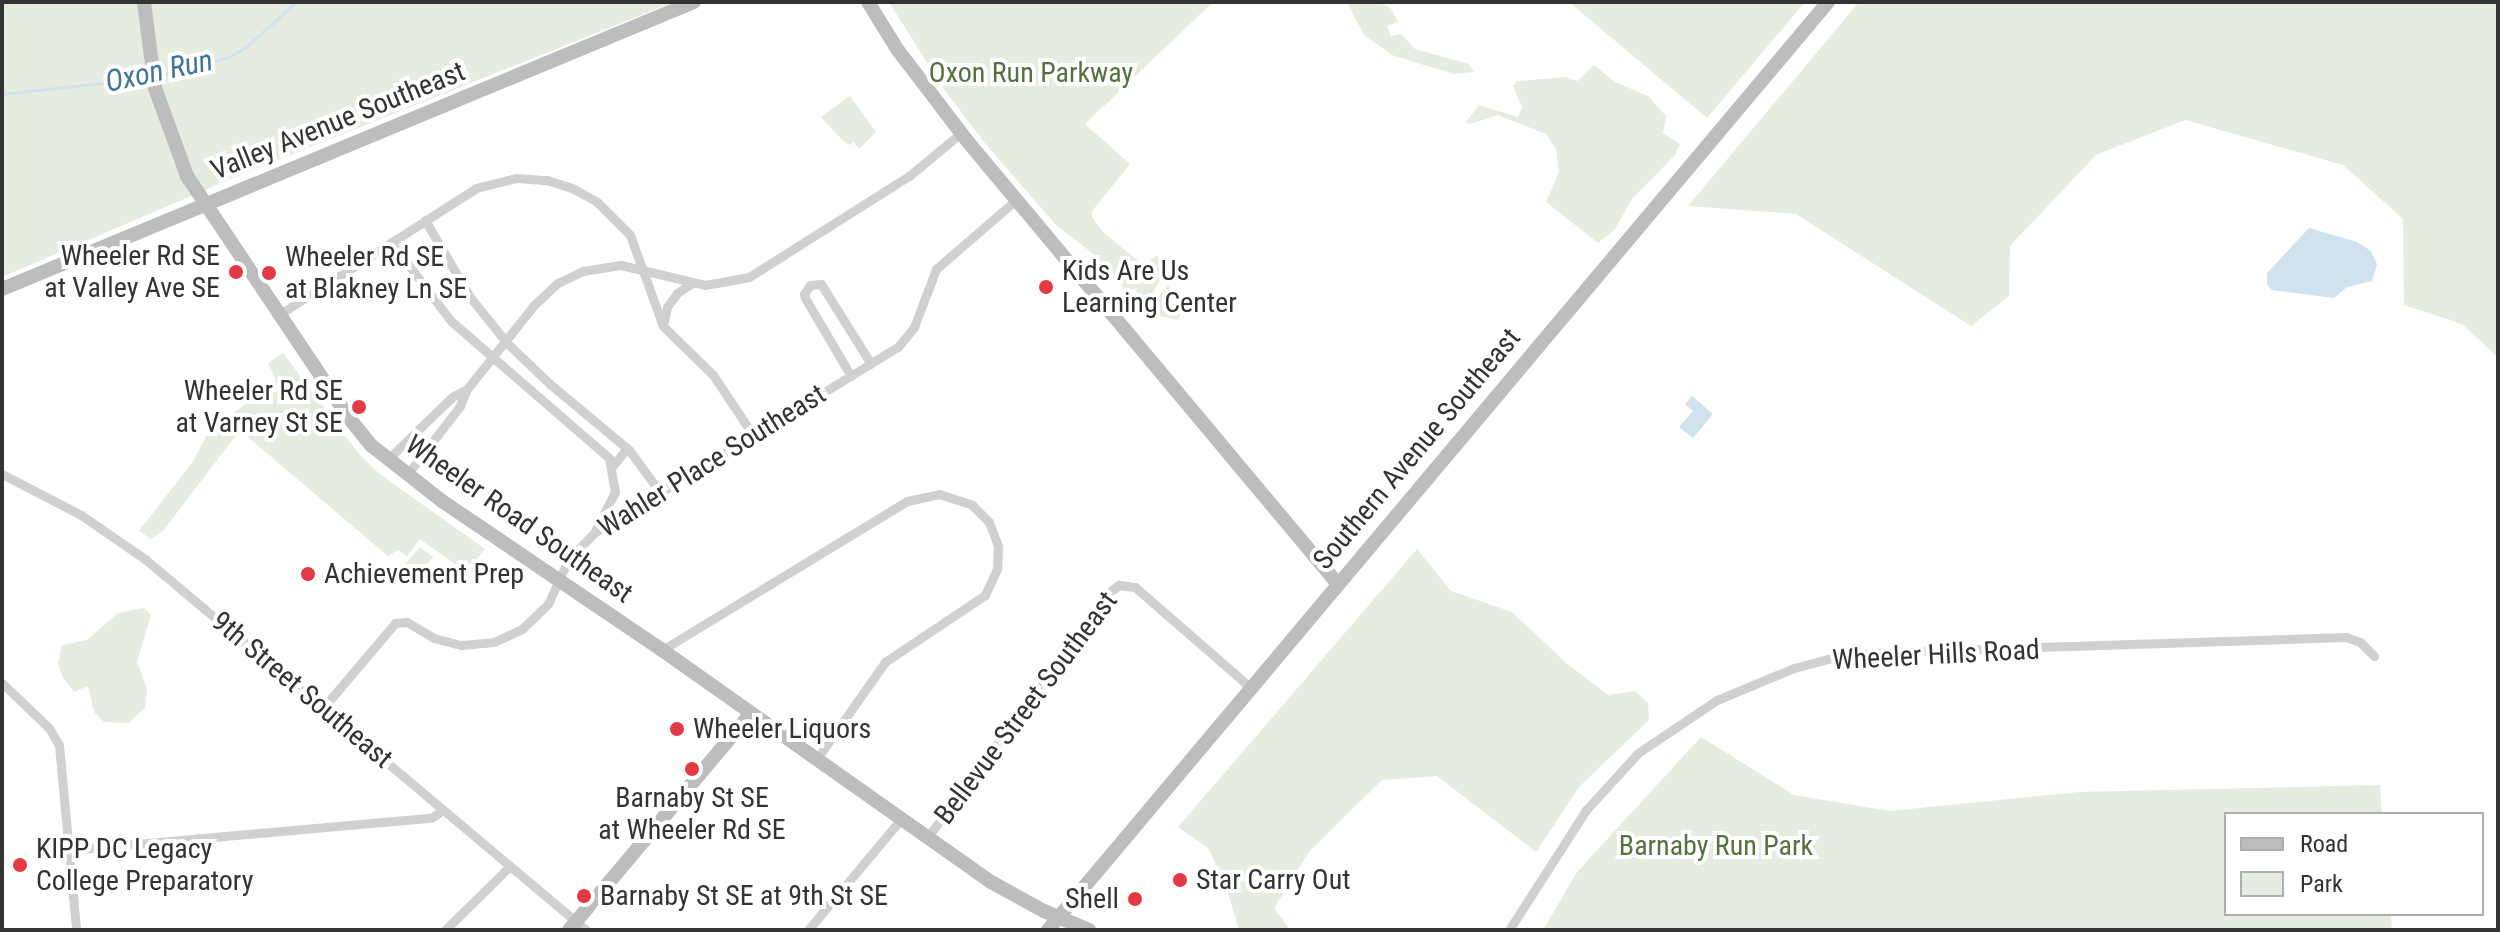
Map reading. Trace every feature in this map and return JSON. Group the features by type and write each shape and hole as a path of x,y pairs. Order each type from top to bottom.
{"main road":[{"name":"Wheeler Road Southeast","path":"144,2 155,88 178,156 205,204 349,418 387,460 1001,888 1058,918 1089,930"},
{"name":"Valley Avenue Southeast","path":"2,289 694,2"},
{"path":"868,2 897,49 961,133 1337,583"},
{"name":"Southern Avenue Southeast","path":"1048,930 1828,2"},
{"path":"577,927 751,713"}],"street":[{"path":"407,475 460,406 467,389 539,299 566,278 600,267 644,268 692,283 722,284 760,272 909,176 961,133"},
{"path":"280,314 425,220 489,183 516,178 547,180 574,189 616,219 630,235 663,326 713,375 753,435"},
{"name":"Wahler Place Southeast","path":"323,708 395,623 407,622 449,643 494,642 514,635 535,619 552,598 568,560 594,533 871,364 909,336 936,269 1016,200"},
{"path":"425,220 470,297 506,342 552,386 627,448 660,492"},
{"path":"391,242 442,310 493,358 596,444 612,467 615,492 594,533"},
{"path":"663,326 667,307 677,293 692,283"},
{"path":"851,376 805,298 810,285 821,284 871,364"},
{"path":"543,400 552,386"},
{"path":"387,460 452,397 467,389"},
{"path":"612,467 627,448"},
{"name":"9th Street Southeast","path":"2,474 89,520 145,559 510,866 577,927"},
{"path":"662,650 907,501 943,495 972,505 990,524 998,546 997,569 985,595 885,662 816,760"},
{"name":"Bellevue Street Southeast","path":"927,838 1112,590 1128,585 1251,688"},
{"name":"Wheeler Hills Road","path":"1509,930 1586,810 1638,753 1717,700 1794,668 1839,656 1892,652 2346,637 2360,642 2374,656"},
{"path":"2,683 47,725 59,745 76,930"},
{"path":"69,850 431,818 443,810"},
{"name":"Bellevue Street Southeast","path":"808,930 901,819"},
{"path":"445,930 510,866"}],"green space":[{"path":"2,2 674,2 245,173 2,277"},
{"name":"Oxon Run Parkway","path":"889,2 1213,2 1085,124 1130,164 1092,211 1092,217 1103,232 1143,265 1158,255 1160,279 1153,293 1160,295 1168,286 1186,302 1178,320 1160,316 1143,305 1138,300 1136,289 1125,289 1091,252 1056,225 984,142 943,88"},
{"path":"1347,2 1376,2 1390,7 1398,22 1387,26 1391,36 1401,34 1415,49 1469,64 1474,72 1454,74 1394,56 1364,35"},
{"path":"1569,2 1805,2 1707,118"},
{"path":"1859,2 2498,2 2498,357 2462,324 2404,305 2403,219 2343,165 2185,120 2096,155 2010,246 2009,296 1971,326 1796,214 1688,206"},
{"path":"1594,65 1615,82 1648,96 1666,116 1663,133 1680,144 1675,155 1632,199 1615,229 1598,243 1546,202 1559,172 1556,149 1546,134 1498,115 1470,124 1466,122 1479,105 1518,117 1522,107 1513,86 1517,81 1565,77 1578,81"},
{"path":"850,96 876,132 859,149 854,142 849,145 843,141 821,117"},
{"path":"283,353 360,455 381,475 485,549 477,559 467,566 455,564 420,539 407,556 398,550 388,556 243,433 237,434 163,531 151,539 139,531 194,460 207,434 276,380 268,363"},
{"path":"420,547 433,557 411,582 399,571"},
{"path":"1417,549 1451,591 1512,612 1565,662 1608,695 1635,691 1648,703 1649,720 1579,787 1536,852 1437,776 1382,780 1309,852 1274,908 1290,930 1239,930 1228,893 1209,849 1178,827"},
{"path":"144,608 151,615 137,662 147,688 145,708 128,723 104,722 94,712 88,686 74,692 63,678 58,664 62,645 87,640 118,613"},
{"name":"Barnaby Run Park","path":"1701,737 1794,795 1890,811 2079,792 2380,785 2382,812 2224,812 2224,916 2391,916 2392,930 1543,930 1577,872"}],"water":[{"path":"2309,228 2357,242 2371,251 2377,264 2372,281 2347,287 2334,298 2272,290 2267,284 2267,273"},
{"path":"1692,396 1713,414 1693,438 1679,427 1693,411 1685,404"}],"waterway":[{"name":"Oxon Run","path":"159,76 229,57 247,46 296,2"},
{"name":"Oxon Run","path":"2,94 147,78"}],"place":[{"name":"Wheeler Rd SE at Valley Ave SE","path":"236,272"},
{"name":"Wheeler Rd SE at Blakney Ln SE","path":"269,273"},
{"name":"Kids Are Us Learning Center","path":"1046,287"},
{"name":"Wheeler Rd SE at Varney St SE","path":"359,407"},
{"name":"Achievement Prep","path":"308,574"},
{"name":"Wheeler Liquors","path":"677,729"},
{"name":"Barnaby St SE at Wheeler Rd SE","path":"692,769"},
{"name":"KIPP DC Legacy College Preparatory","path":"20,865"},
{"name":"Star Carry Out","path":"1180,880"},
{"name":"Barnaby St SE at 9th St SE","path":"584,896"},
{"name":"Shell","path":"1135,899"}]}
